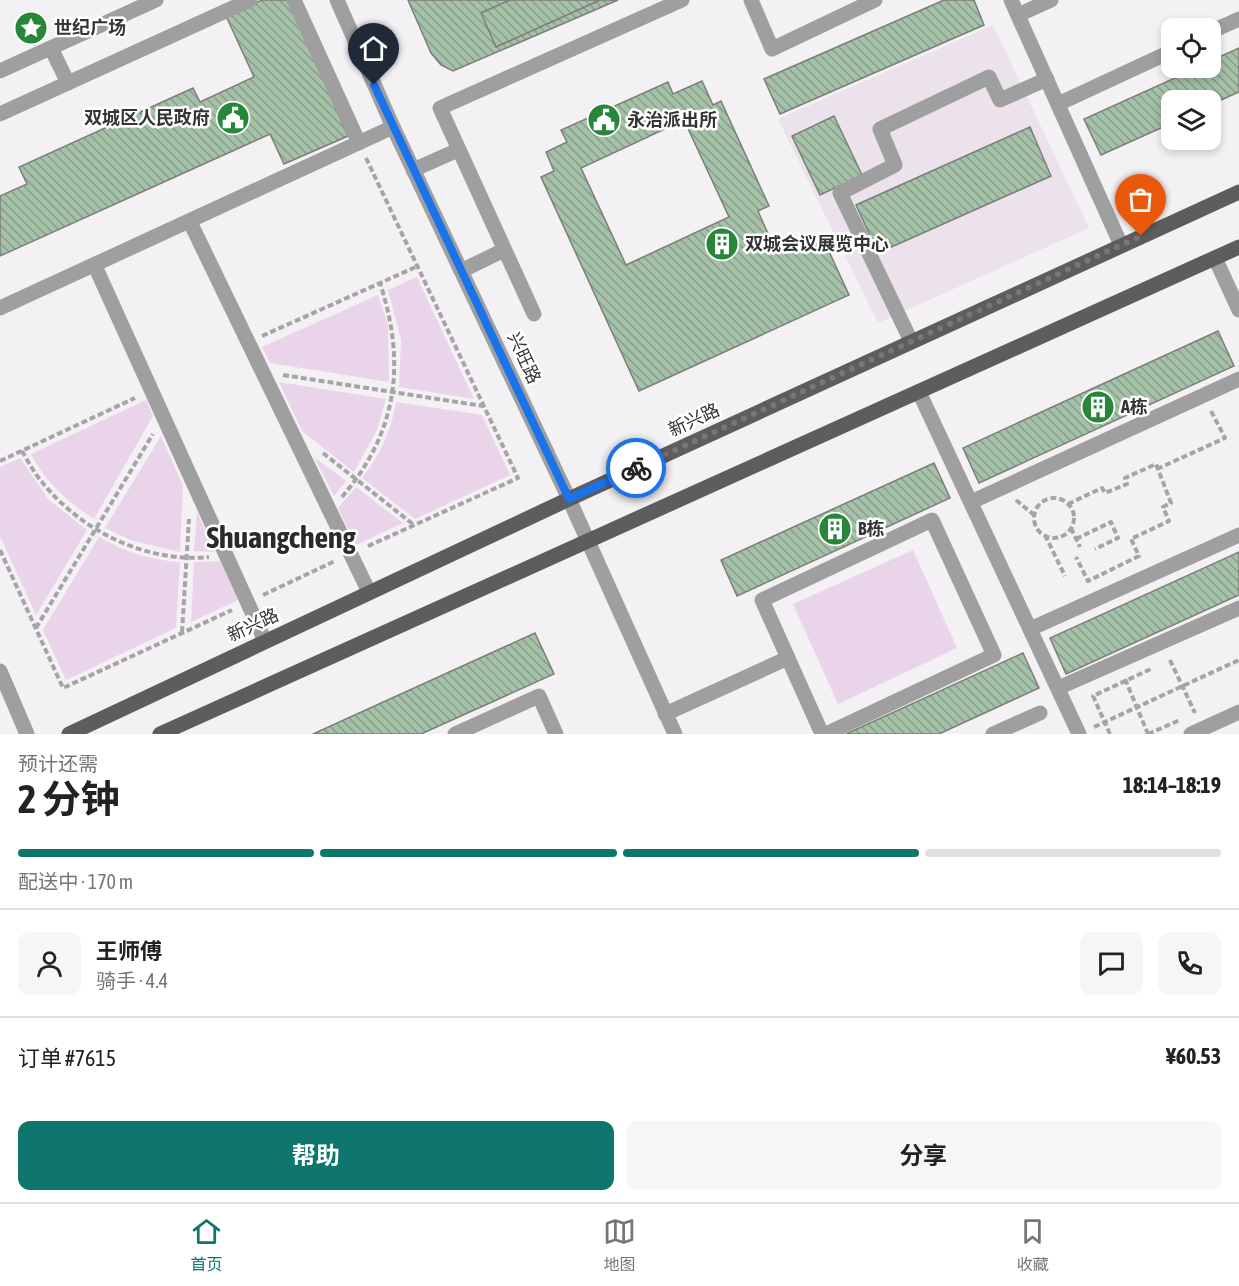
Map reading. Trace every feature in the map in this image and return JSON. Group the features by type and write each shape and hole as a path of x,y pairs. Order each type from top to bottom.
{"main road":[{"name":"新兴路","path":"69,734 569,499 1239,192"},
{"path":"160,734 1239,247"}],"street":[{"path":"0,70 156,0"},
{"path":"0,114 250,0"},
{"path":"294,0 359,143"},
{"name":"兴旺路","path":"337,0 393,127 569,499 675,734"},
{"path":"534,314 440,108 682,0"},
{"path":"751,0 772,49 875,0"},
{"path":"1011,0 1121,245"},
{"path":"1018,15 1051,0"},
{"path":"1221,27 1239,19"},
{"path":"51,48 68,83"},
{"path":"1058,104 1161,56"},
{"path":"911,341 840,193 895,165 879,129 990,77 1000,100 1047,79"},
{"path":"0,308 393,127"},
{"path":"413,170 458,150"},
{"path":"190,222 369,592"},
{"path":"461,271 504,250"},
{"path":"1215,258 1239,310"},
{"path":"95,266 265,641"},
{"path":"972,502 1239,378"},
{"path":"919,392 1079,734"},
{"path":"932,520 994,655 824,734 788,658 762,600 932,520"},
{"path":"1030,628 1239,535"},
{"path":"1058,688 1239,608"},
{"path":"665,714 788,658"},
{"path":"0,671 27,734"},
{"path":"455,734 539,696 556,734"},
{"path":"993,734 1040,712"},
{"path":"1191,734 1239,712"}],"path":[{"path":"0,550 63,688 518,478 359,143"},
{"path":"248,342 418,266"},
{"path":"330,511 356,480 380,438 394,390 394,338 380,283"},
{"path":"262,372 394,390 484,406"},
{"path":"0,461 152,390"},
{"path":"1157,469 1225,438 1203,395"},
{"path":"36,628 163,417"},
{"path":"315,447 414,525"},
{"path":"22,451 40,481 64,507 96,530 127,545 161,554 187,557 226,555"},
{"path":"1068,504 1102,488 1105,493 1127,484 1125,478 1156,464 1171,503 1163,507 1169,521 1131,539 1139,556 1088,581 1076,556"},
{"path":"1065,576 1035,522 1040,504 1058,498 1068,504 1074,516 1071,528 1080,547"},
{"path":"182,632 190,513"},
{"path":"1076,539 1111,522 1118,538 1095,549"},
{"path":"1044,535 1060,536 1071,528"},
{"path":"1170,660 1195,713"},
{"path":"1079,734 1239,660"},
{"path":"1118,662 1148,734"},
{"path":"1094,696 1110,734"}],"shaded area":[{"path":"993,25 1089,228 878,323 778,119"},
{"path":"417,277 474,399 399,387 401,340 388,290"},
{"path":"378,295 388,325 389,382 270,363 262,347"},
{"path":"279,382 386,399 377,430 354,472 302,431"},
{"path":"146,400 153,416 94,519 58,491 43,474 31,454"},
{"path":"396,402 482,415 510,475 415,519 362,478 384,442"},
{"path":"161,436 183,486 180,552 133,541 105,528"},
{"path":"314,457 346,481 334,496"},
{"path":"20,458 49,500 87,530 36,615 0,536 0,467"},
{"path":"356,487 403,523 356,545 338,508"},
{"path":"197,512 215,552 194,551"},
{"path":"99,537 138,554 180,562 176,628 66,680 43,630"},
{"path":"913,550 957,648 838,704 793,604"},
{"path":"220,561 238,600 191,622 194,562"}],"building":[{"name":"双城区人民政府","path":"262,0 288,0 348,136 284,164 270,134 0,256 0,196 27,184 19,167 193,88 200,102 254,77 226,16"},
{"path":"408,0 618,0 453,71 441,65 431,53"},
{"path":"510,0 600,0 496,47 481,13"},
{"path":"944,0 974,0 984,25 780,114 764,79"},
{"path":"1239,48 1239,92 1221,100 1221,90 1161,90 1161,128 1101,155 1084,119 1175,78 1221,78 1221,56"},
{"name":"双城会议展览中心","path":"702,81 713,105 721,101 769,206 758,211 777,254 821,234 849,295 639,391 541,177 554,171 546,152 567,142 561,130 668,82 673,94","holes":["684,120 729,217 626,265 581,168"]},
{"path":"834,116 862,175 820,195 792,136"},
{"path":"1030,127 1051,176 878,253 856,205"},
{"name":"A栋","path":"1218,331 1234,366 979,483 963,448"},
{"name":"B栋","path":"934,463 950,498 737,596 721,560"},
{"path":"1239,552 1239,595 1066,674 1050,638"},
{"path":"535,633 554,674 421,734 313,734"},
{"path":"1023,653 1039,688 939,734 846,734"}],"way so far":[{"path":"636,468 1141,236"}],"place":[{"name":"世纪广场","path":"31,28"},
{"name":"双城区人民政府","path":"233,118"},
{"name":"永治派出所","path":"604,120"},
{"name":"双城会议展览中心","path":"722,244"},
{"name":"A栋","path":"1098,407"},
{"name":"B栋","path":"835,529"}],"district":[{"name":"Shuangcheng","path":"281,538"}],"route":[{"path":"374,85 569,499 636,468"}]}
